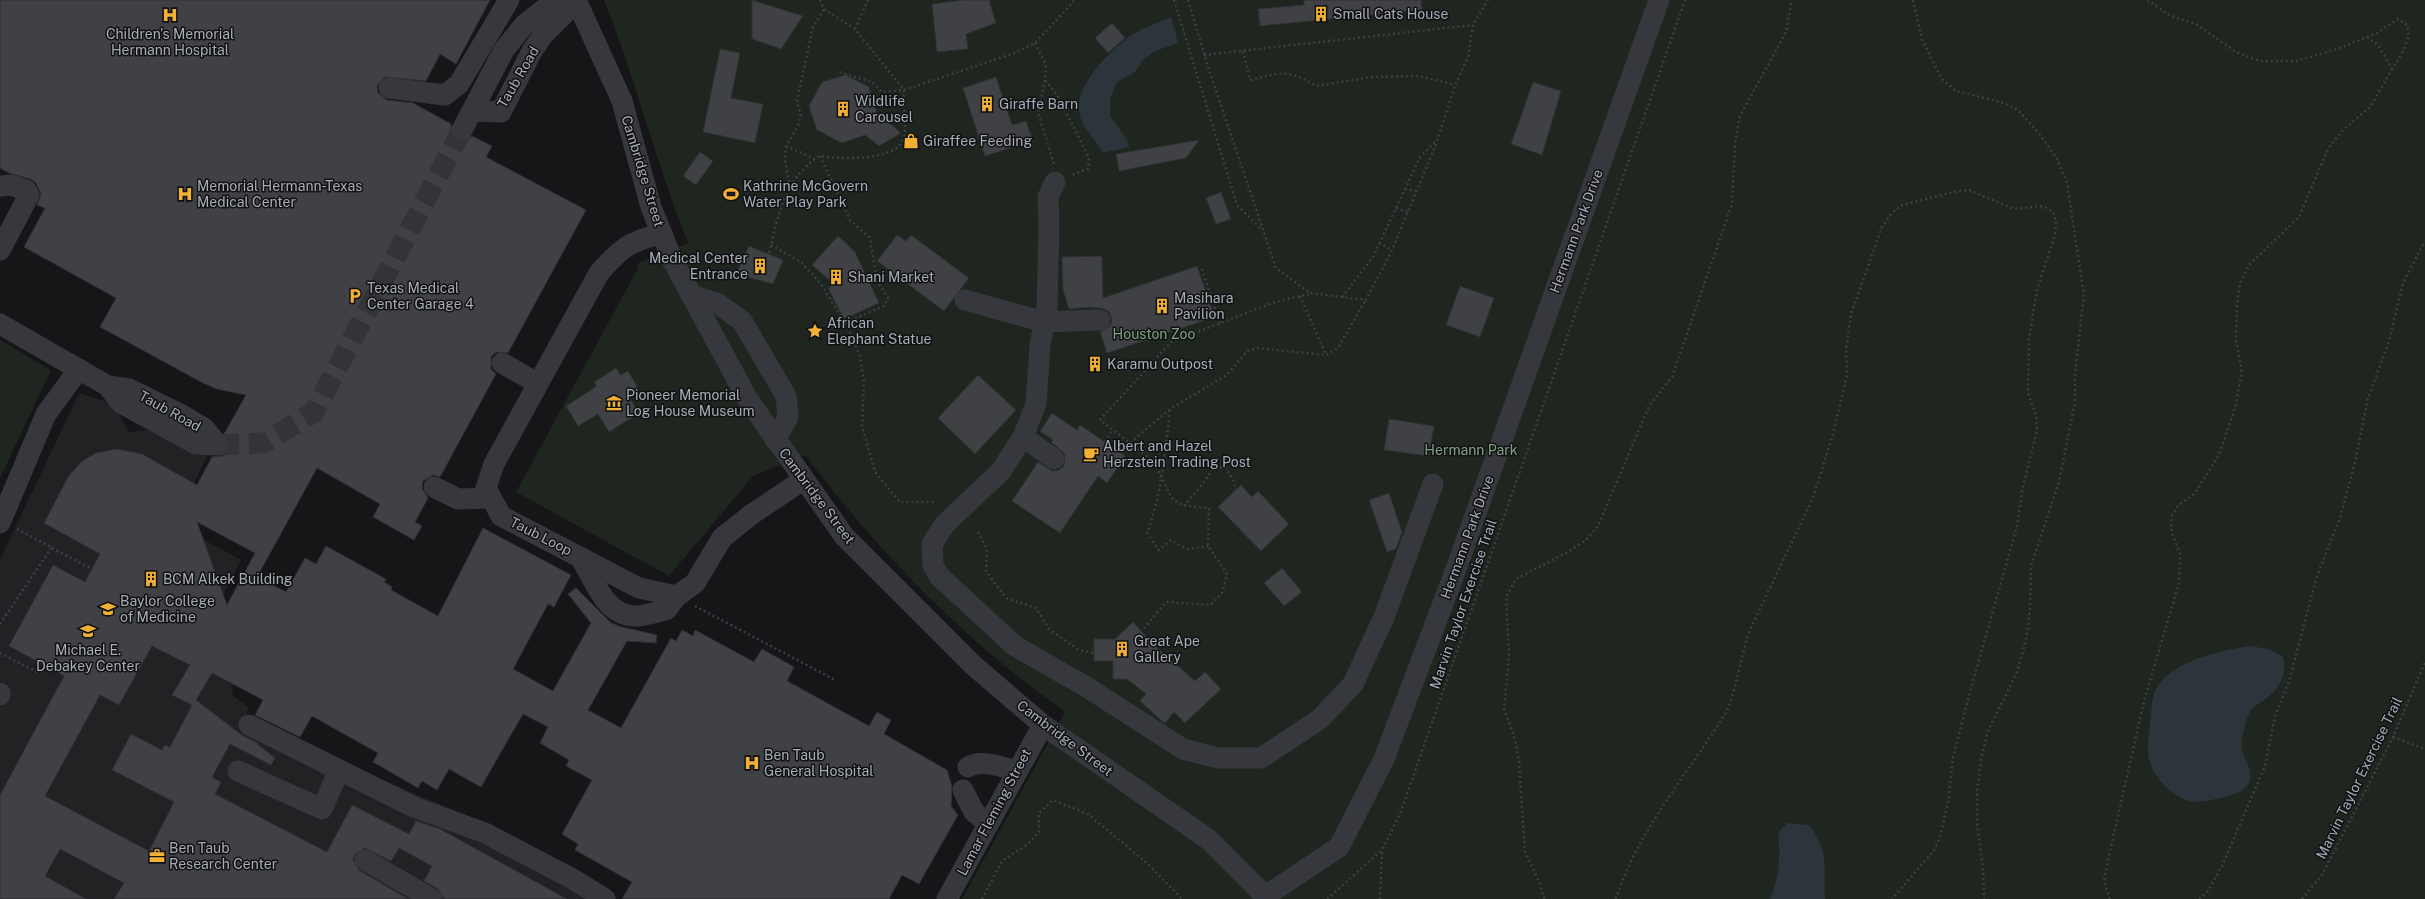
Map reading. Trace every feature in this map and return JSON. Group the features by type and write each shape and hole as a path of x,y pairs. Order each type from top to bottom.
{"street":[{"path":"388,88 445,95 459,84 509,0"},
{"name":"Cambridge Street","path":"577,0 622,101 651,207 661,233 747,398 803,480 844,536 973,665 1043,725 1208,840 1266,898"},
{"name":"Taub Road","path":"462,130 504,50 524,24 548,6 577,0"},
{"name":"Hermann Park Drive","path":"1266,898 1339,848 1384,759 1456,569 1659,0"},
{"path":"1055,182 1048,197 1049,226 1047,307 1044,322 1036,404 1023,437 1001,471 945,524 932,544 933,565 939,576 1015,646 1085,686 1183,749 1218,758 1261,758 1320,719 1353,684 1384,617 1433,484"},
{"path":"0,186 11,185 26,190 29,195 0,250"},
{"name":"Taub Loop","path":"661,233 628,244 619,250 599,273 537,383 494,464 486,488 501,516 579,555 639,588 677,596"},
{"path":"692,295 718,303 742,321 786,396 788,417 775,440"},
{"path":"965,300 1044,322 1100,320"},
{"path":"0,324 108,386"},
{"path":"502,363 537,383"},
{"path":"0,522 46,414 79,369"},
{"path":"1023,437 1054,459"},
{"path":"579,555 593,578 602,598 614,610 637,616 666,610 677,596 694,582 722,538 752,514 803,480"},
{"path":"434,487 458,499 490,498"},
{"path":"249,725 414,807 485,833 571,878 606,899"},
{"name":"Lamar Fleming Street","path":"947,899 1016,771 1043,725"},
{"path":"968,767 974,764 994,765 1016,771"},
{"path":"238,771 322,809 339,770"},
{"path":"963,790 974,812 988,823"},
{"path":"365,860 432,899"}],"path":[{"path":"769,253 779,213 798,173 820,156 836,159 881,155 895,150 902,142 904,130 904,90 855,29 824,9 820,0"},
{"path":"855,29 868,0"},
{"path":"839,72 872,82 882,92 904,90 1015,54 1035,43 1075,0"},
{"path":"1174,0 1237,205 1262,231"},
{"path":"1188,0 1204,55 1262,231 1276,268 1310,293"},
{"path":"1130,443 1170,409 1227,375 1247,351 1257,348 1326,355 1338,348 1366,300 1392,250 1438,138 1455,85 1468,56 1473,25 1488,0"},
{"name":"Marvin Taylor Exercise Trail","path":"1327,899 1382,850 1400,814 1685,0"},
{"path":"1544,899 1540,884 1525,852 1519,762 1514,735 1504,709 1509,654 1506,597 1516,578 1566,553 1586,540 1598,526 1646,413 1672,377 1732,204 1735,142 1740,116 1786,32 1792,0"},
{"path":"1913,0 1914,13 1922,40 1942,79 1956,91 2004,103 2018,110 2041,136 2057,159 2067,183 2084,295 2075,375 2076,402 2059,482 2031,566 2030,610 2026,640 2016,672 1988,731 1982,759 1977,792 1977,825 1983,867 1984,899"},
{"path":"2110,899 2104,882 2108,860 2144,700 2179,583 2180,554 2172,533 2171,517 2178,506 2195,493 2219,455 2234,408 2242,372 2236,339 2237,304 2240,283 2249,265 2299,217 2328,149 2343,130 2370,107 2409,36 2407,25 2398,19 2367,37 2337,49 2298,61 2260,61 2236,52 2196,24 2172,16 2147,0"},
{"path":"790,188 785,160 786,146 797,128 801,116 797,101 803,72 813,27 824,9"},
{"path":"1204,55 1473,25"},
{"path":"2367,37 2378,45 2392,69"},
{"path":"1035,43 1046,65 1045,80 1038,112 1055,169 1055,182 1088,169 1089,158 1058,96 1045,80"},
{"path":"1243,51 1250,80 1272,74 1295,74 1316,86 1372,77 1419,76 1455,85"},
{"path":"1342,297 1373,257 1420,157 1438,138"},
{"path":"786,146 815,159"},
{"path":"820,156 850,220 870,238 878,281 888,298 884,306 845,323"},
{"path":"1405,189 1417,191"},
{"path":"1616,899 1623,875 1648,830 1727,711 1732,698 1748,634 1813,498 1833,434 1847,375 1846,350 1850,314 1882,227 1891,214 1902,205 1918,199 1969,190 2014,209 2040,206 2048,208 2054,214 2056,224 2055,234 2037,290 2028,339 2028,393 2036,415 2037,430 2022,491 2017,526 1987,625 1953,758 1948,802 1941,833 1935,849 1892,899"},
{"path":"1396,208 1408,212"},
{"path":"2199,899 2208,891 2222,866 2265,766 2275,716 2289,681 2315,582 2340,518 2355,462 2368,398 2388,344 2403,283 2425,241"},
{"path":"1379,243 1392,250"},
{"path":"772,245 801,262 821,284 845,323 860,356 864,382 862,426 875,472 900,502 936,502"},
{"path":"1202,269 1220,324"},
{"path":"1142,631 1166,602 1211,605 1222,593 1227,574 1208,546 1209,508 1184,506 1174,501 1155,466 1130,443 1100,420 1171,342 1275,302 1310,293 1366,300"},
{"path":"1300,296 1326,355"},
{"path":"1170,409 1161,478 1154,516 1147,533 1159,550 1171,540 1186,549 1208,546"},
{"path":"1105,442 1112,430"},
{"path":"1184,506 1205,482 1213,468 1225,467 1234,481 1235,490"},
{"path":"0,522 52,547 92,569"},
{"path":"978,532 987,549 986,571 1006,598 1036,608 1050,630 1079,650 1094,653"},
{"path":"0,624 52,547"},
{"path":"677,596 835,680"},
{"path":"0,653 39,673"},
{"name":"Marvin Taylor Exercise Trail","path":"2302,899 2322,875 2393,737 2425,662"},
{"path":"2393,737 2425,748"},
{"path":"982,899 1002,861 1027,845 1039,832 1039,813 1053,800 1088,814 1148,864 1182,899"},
{"name":"Marvin Taylor Exercise Trail","path":"1380,899 1382,850"}],"shaded area":[{"path":"1171,17 1178,43 1155,51 1142,61 1135,72 1117,82 1110,99 1110,116 1127,140 1129,147 1102,153 1082,122 1080,116 1080,100 1088,79 1104,59 1129,37"},
{"name":"Baylor College of Medicine","path":"79,393 113,404 129,432 149,430 208,454 175,524 241,560 191,658 231,682 233,696 249,707 246,716 311,750 456,811 605,899 0,899 0,560"},
{"path":"2249,646 2269,649 2283,657 2284,664 2283,676 2277,687 2268,697 2252,709 2247,720 2242,740 2242,748 2249,767 2250,779 2245,788 2231,795 2213,800 2194,802 2184,799 2165,786 2152,768 2150,762 2148,742 2152,704 2155,691 2164,678 2186,663 2212,654"},
{"path":"1787,823 1809,825 1816,835 1824,860 1825,899 1770,899 1778,867 1778,833"}],"green space":[{"name":"Hermann Park","path":"604,0 2425,0 2425,899 962,899 1065,712 992,655 925,593 893,561 863,527 805,455 753,476 669,576 516,492 637,270 638,263 688,243"},
{"path":"0,340 51,370 0,478"}],"building":[{"path":"0,0 490,0 456,64 440,54 426,81 385,77 377,86 378,93 387,100 413,103 451,124 452,136 457,141 468,140 472,136 492,146 486,157 586,210 508,353 496,352 491,357 491,369 496,374 440,477 433,475 423,481 422,488 428,498 415,522 422,526 414,540 373,517 380,504 317,468 257,577 286,592 305,558 316,564 326,546 386,579 384,582 392,587 391,590 438,616 483,528 571,575 554,607 548,604 513,669 553,691 591,623 568,594 576,588 611,623 657,635 656,643 627,641 588,710 621,728 671,638 676,641 682,630 693,636 695,630 754,662 762,649 794,667 787,681 869,726 877,712 891,720 884,734 947,770 952,786 951,806 958,815 919,884 902,875 889,899 622,899 632,882 575,850 578,844 562,834 592,780 566,766 569,760 540,743 548,727 523,714 481,787 449,769 437,790 422,781 418,788 373,762 378,753 312,716 300,737 255,715 263,700 212,673 196,700 243,736 258,743 257,744 275,758 271,765 230,744 212,777 221,782 215,794 327,852 352,805 409,834 416,821 440,829 567,899 444,899 438,889 424,881 432,866 399,848 391,861 365,848 355,854 353,860 359,870 408,899 114,899 124,883 60,849 45,876 86,899 0,899 0,795 64,676 9,646 53,565 85,582 100,554 44,523 68,477 81,462 96,453 117,449 142,454 197,485 212,457 223,456 228,451 230,443 224,434 246,395 217,389 203,383 100,327 116,298 24,247 45,208 37,205 41,194 36,183 30,179 9,173 0,168","holes":["197,522 255,553 227,605","152,646 190,665 172,695 192,705 170,747 165,745 162,750 131,734 112,770 174,802 149,851 45,796 100,695 119,705"]},
{"path":"752,0 803,16 781,49 752,39"},
{"path":"964,0 989,0 996,23 966,34 968,49 937,52 932,4"},
{"name":"Small Cats House","path":"1304,0 1421,0 1422,10 1260,26 1258,9 1304,5"},
{"path":"1112,23 1125,38 1108,53 1095,38"},
{"path":"720,49 740,53 731,98 763,104 755,143 703,132"},
{"name":"Wildlife Carousel","path":"846,75 869,87 879,119 882,117 901,133 879,146 865,135 842,143 817,130 809,106 822,82"},
{"name":"Giraffe Barn","path":"996,77 1012,125 1026,121 1033,141 985,156 963,88"},
{"path":"1533,82 1561,91 1542,155 1511,144"},
{"path":"1199,140 1186,158 1119,171 1116,154"},
{"path":"700,152 713,161 696,185 683,176"},
{"path":"1221,192 1231,219 1216,224 1206,198"},
{"path":"897,235 906,241 911,235 969,278 944,311 877,261"},
{"name":"Shani Market","path":"838,236 855,252 879,303 844,319 828,288 834,284 812,265"},
{"name":"Medical Center Entrance","path":"749,246 783,260 773,284 750,278 738,270"},
{"name":"Masihara Pavilion","path":"1102,256 1103,298 1197,266 1215,317 1107,353 1100,332 1110,326 1112,320 1110,313 1105,309 1091,307 1069,309 1063,290 1062,257"},
{"path":"1460,286 1494,298 1480,337 1446,325"},
{"name":"Pioneer Memorial Log House Museum","path":"616,368 621,375 628,371 638,388 627,394 639,413 609,432 598,414 578,426 566,406 597,386 594,382"},
{"path":"978,375 1016,410 975,454 938,418"},
{"path":"1052,413 1077,430 1080,425 1125,456 1107,483 1098,476 1060,533 1012,501 1038,462 1052,471 1059,470 1064,466 1065,454 1051,442 1053,440 1040,431"},
{"path":"1389,419 1434,426 1429,456 1384,450"},
{"path":"1241,485 1252,497 1258,491 1289,524 1261,551 1218,507"},
{"path":"1389,493 1402,532 1396,549 1387,552 1369,500"},
{"path":"1282,568 1302,592 1284,606 1264,583"},
{"path":"1133,622 1154,645 1195,681 1205,672 1221,689 1185,723 1174,712 1165,723 1162,721 1140,701 1146,694 1127,679 1113,679 1113,661 1094,661 1094,639 1115,639"}],"tunnel":[{"path":"218,445 264,443 314,412 462,130"}],"place":[{"name":"Small Cats House","path":"1321,14"},
{"name":"Children's Memorial Hermann Hospital","path":"170,15"},
{"name":"Giraffe Barn","path":"987,104"},
{"name":"Wildlife Carousel","path":"843,109"},
{"name":"Giraffee Feeding","path":"911,141"},
{"name":"Memorial Hermann-Texas Medical Center","path":"185,194"},
{"name":"Kathrine McGovern Water Play Park","path":"731,194"},
{"name":"Medical Center Entrance","path":"760,266"},
{"name":"Shani Market","path":"836,277"},
{"name":"Texas Medical Center Garage 4","path":"355,296"},
{"name":"Masihara Pavilion","path":"1162,306"},
{"name":"African Elephant Statue","path":"815,331"},
{"name":"Karamu Outpost","path":"1095,364"},
{"name":"Pioneer Memorial Log House Museum","path":"614,403"},
{"name":"Albert and Hazel Herzstein Trading Post","path":"1091,454"},
{"name":"BCM Alkek Building","path":"151,579"},
{"name":"Baylor College of Medicine","path":"108,609"},
{"name":"Michael E. Debakey Center","path":"88,631"},
{"name":"Great Ape Gallery","path":"1122,649"},
{"name":"Ben Taub General Hospital","path":"752,763"},
{"name":"Ben Taub Research Center","path":"157,856"}],"park label":[{"name":"Houston Zoo","path":"1154,334"}]}
